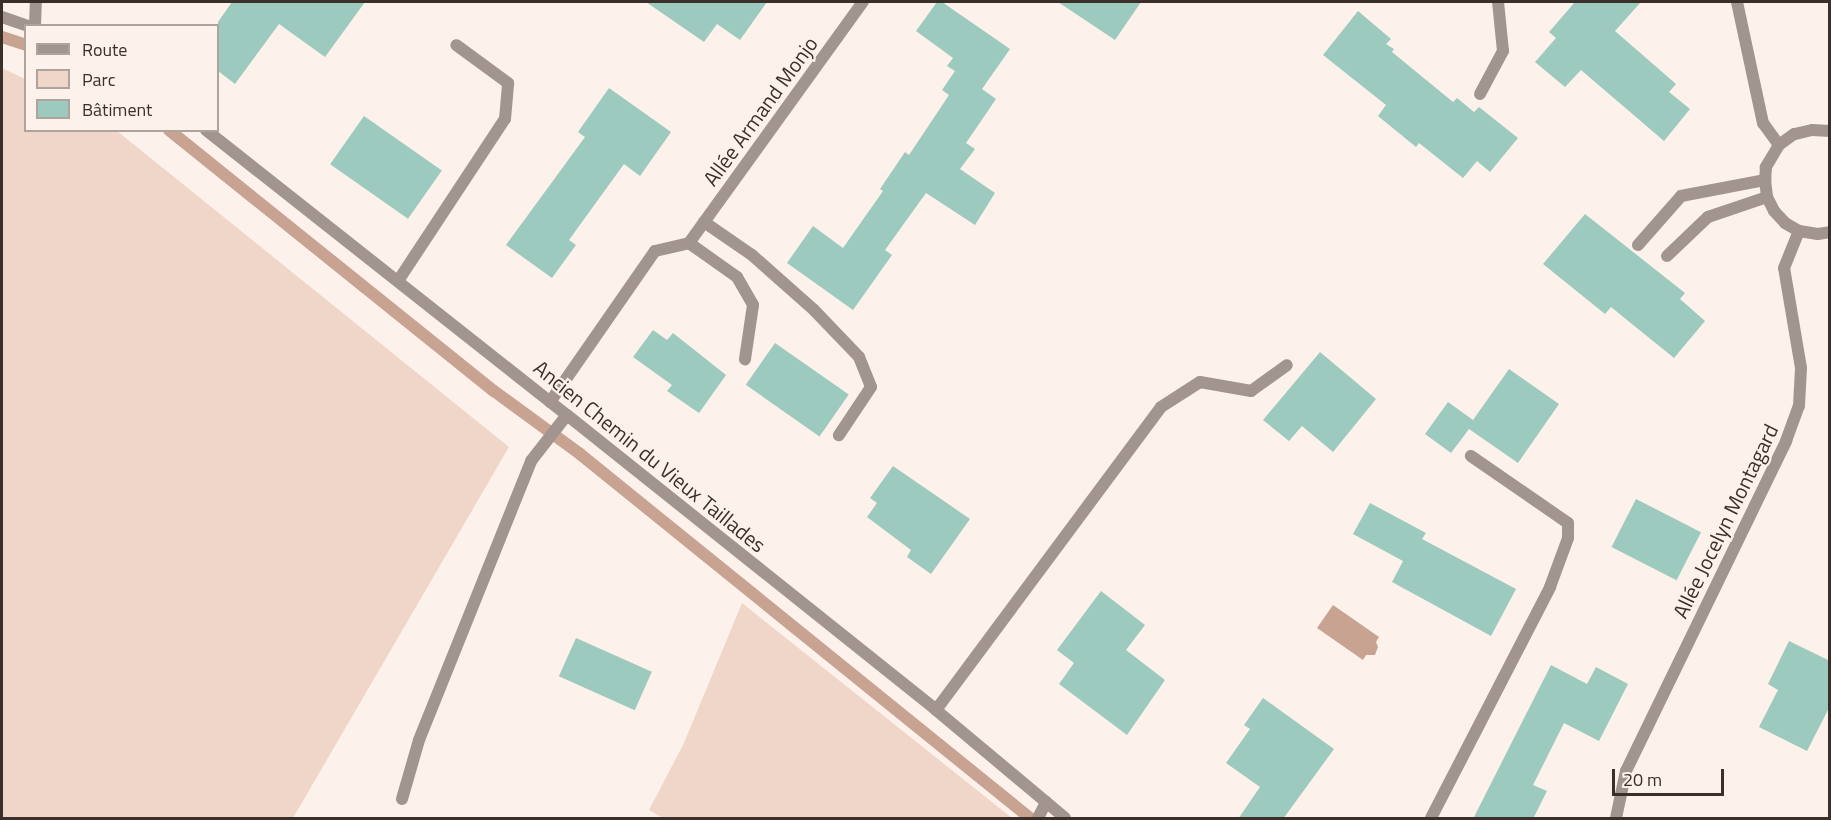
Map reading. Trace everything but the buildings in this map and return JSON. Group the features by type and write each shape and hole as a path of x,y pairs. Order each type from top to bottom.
{"street":[{"path":"35,24 36,2"},
{"name":"Allée Armand Monjo","path":"689,243 863,2"},
{"path":"1480,94 1503,51 1498,2"},
{"path":"1737,2 1763,123 1779,145"},
{"path":"2,16 24,24"},
{"path":"398,281 506,119 508,83 456,45"},
{"path":"1830,131 1812,130 1794,134 1779,145 1766,167 1765,180 1767,196 1774,211 1785,223 1799,231 1818,234 1830,232"},
{"name":"Ancien Chemin du Vieux Taillades","path":"209,132 936,710 1065,819"},
{"path":"1638,245 1681,196 1765,180"},
{"path":"1667,256 1708,217 1767,196"},
{"path":"704,222 752,255 814,310 859,357 871,387 839,435"},
{"name":"Allée Jocelyn Montagard","path":"1616,819 1626,771 1786,441 1799,406 1801,368 1784,267 1799,231"},
{"path":"550,402 656,251 689,243 737,277 753,305 745,358"},
{"path":"936,710 1161,407 1200,382 1251,391 1287,365"},
{"path":"402,799 419,740 531,461 567,415"},
{"path":"1431,819 1550,587 1568,538 1568,523 1471,456"},
{"path":"1038,819 1046,802"}],"green space":[{"path":"2,68 24,79 24,132 118,132 509,447 293,818 2,818"},
{"path":"742,603 1012,818 663,818 649,810 684,743"}],"shaded area":[{"path":"1333,605 1379,637 1376,642 1378,647 1375,655 1366,655 1363,660 1317,628"}],"waterway":[{"path":"2,37 24,44"},
{"path":"171,132 494,391 580,454 1030,818"}]}
